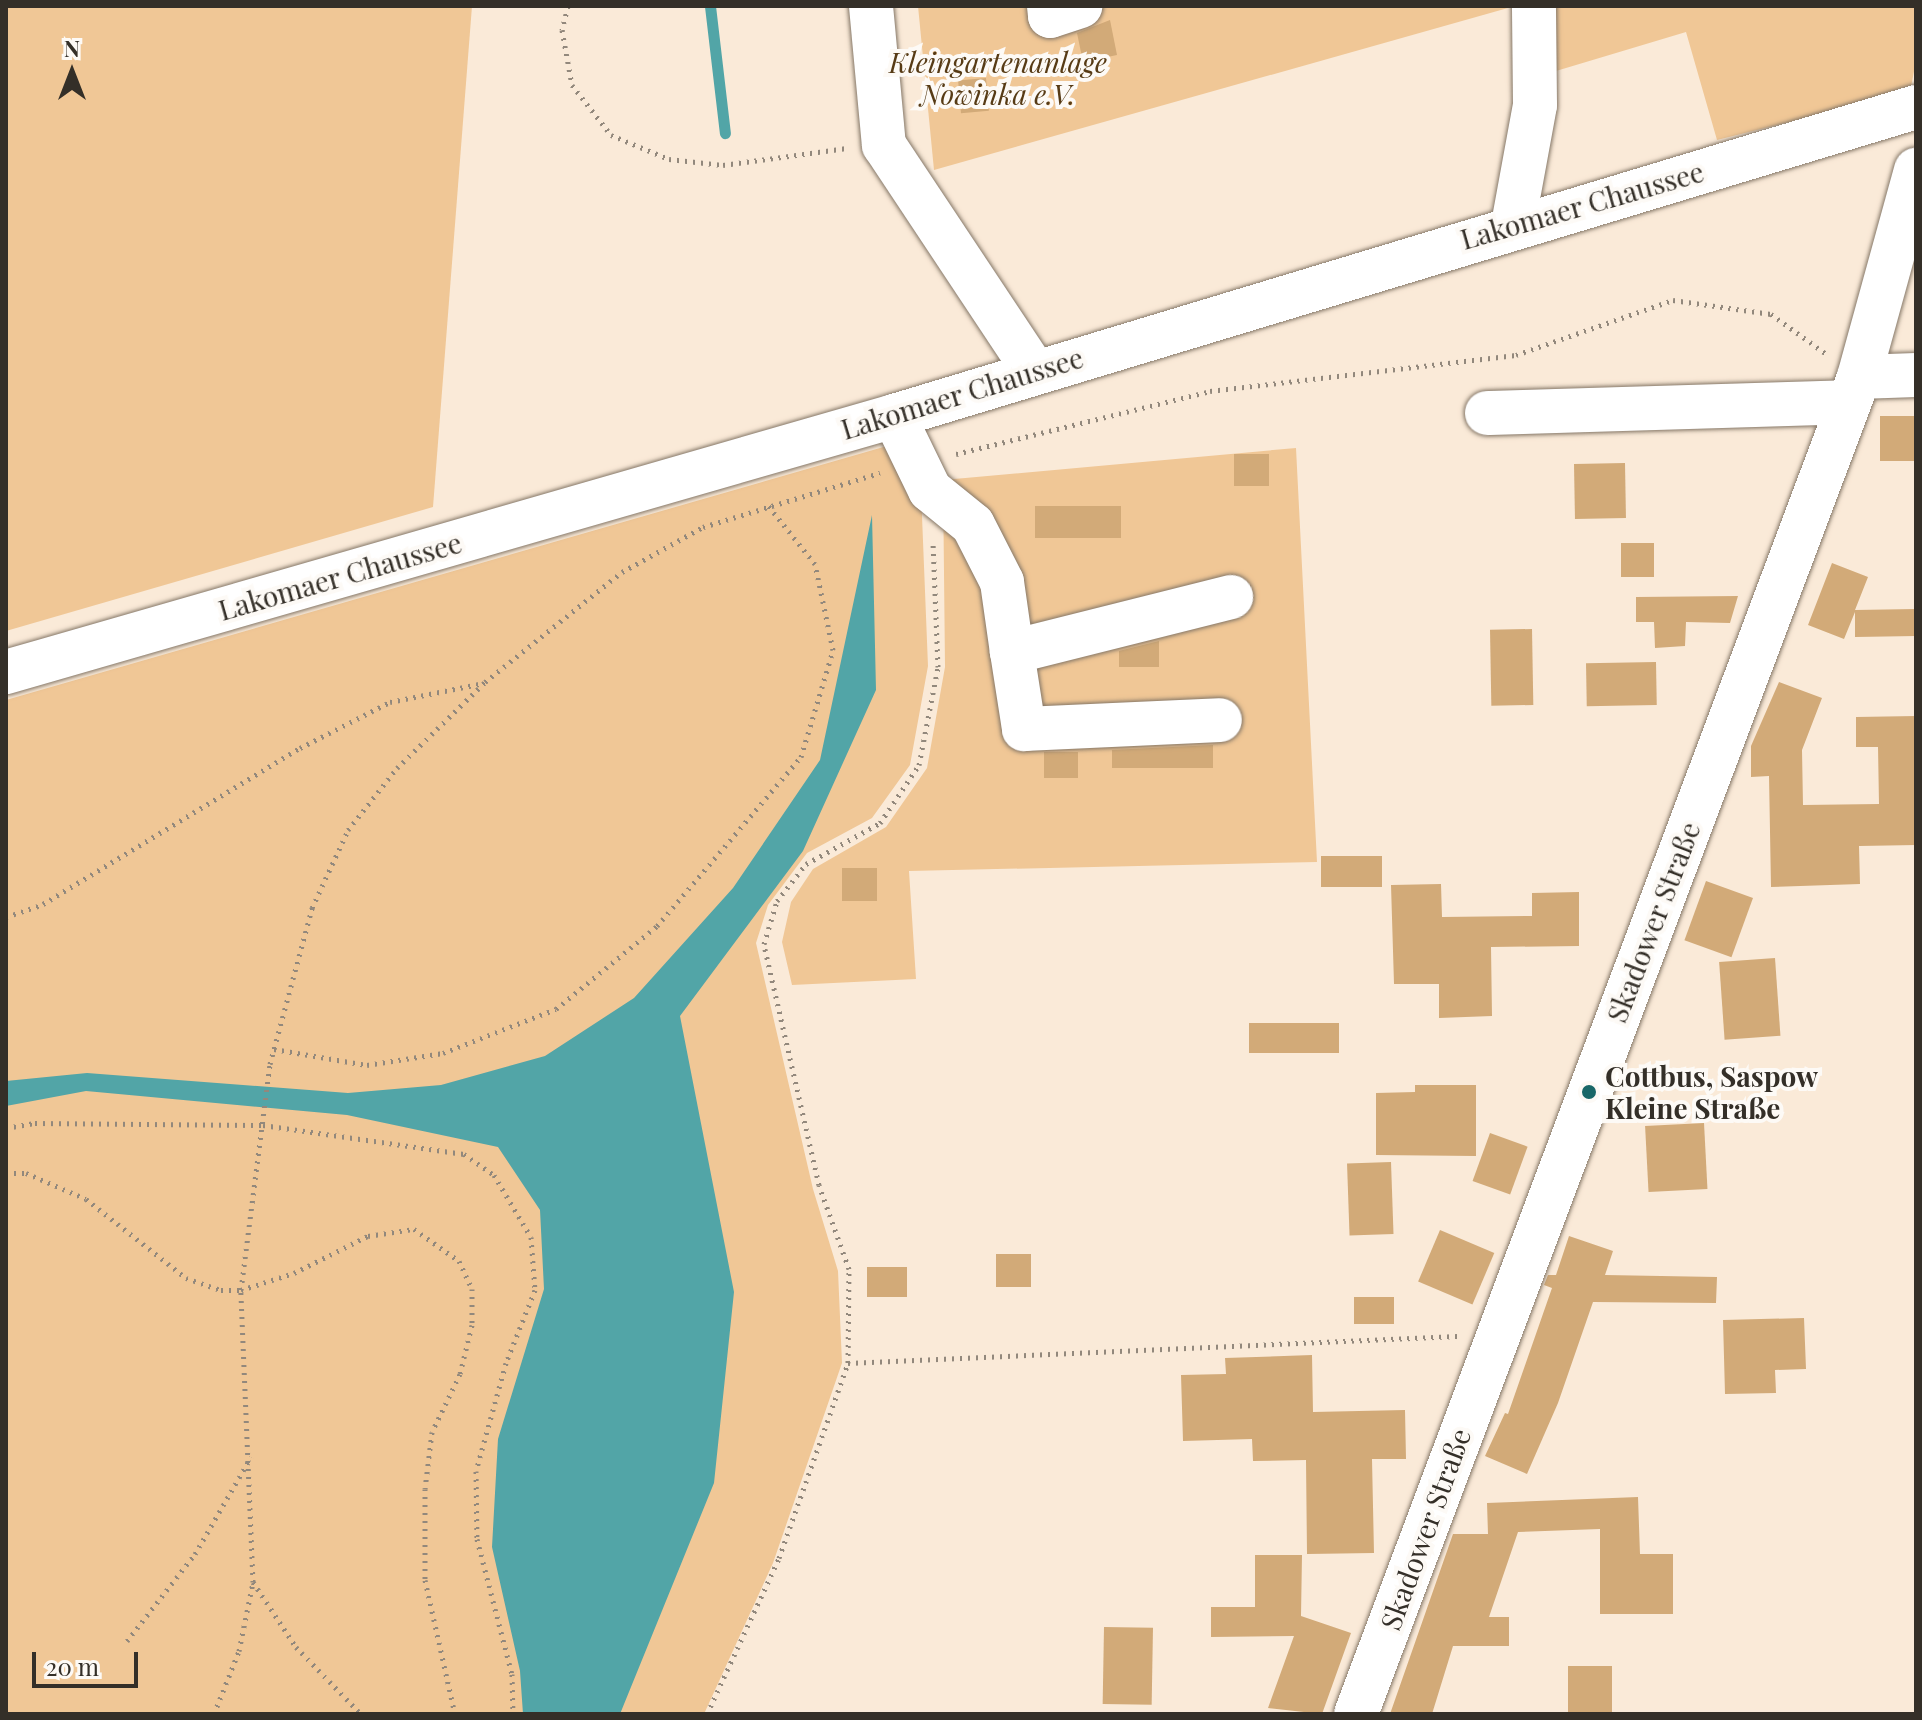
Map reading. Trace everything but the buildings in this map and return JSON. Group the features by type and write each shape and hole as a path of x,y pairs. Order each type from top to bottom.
{"street":[{"path":"871,6 884,145 1034,371"},
{"path":"1049,6 1050,16 1080,6"},
{"path":"1513,225 1535,105 1534,6"},
{"name":"Lakomaer Chaussee","path":"6,672 894,416 1513,225 1916,107"},
{"name":"Skadower Straße","path":"1356,1714 1854,389 1916,170"},
{"path":"1487,413 1854,389 1916,375"},
{"path":"894,416 924,476 973,525 1002,582 1024,729 1220,720"},
{"path":"1012,652 1231,597"}],"path":[{"path":"568,6 562,30 572,85 611,135 669,159 723,165 884,145"},
{"path":"214,1714 239,1651 253,1582 251,1456 241,1290 270,1064 312,908 348,830 397,768 485,682 622,572 703,527 767,504 924,476 1210,391 1516,355 1673,300 1771,314 1854,389"},
{"path":"707,1714 779,1558 848,1363 849,1269 819,1185 764,944 777,901 806,864 880,823 919,765 938,667 924,476"},
{"path":"274,1049 367,1065 443,1053 556,1009 657,926 801,757 833,650 815,564 767,504"},
{"path":"6,917 43,904 300,748 390,702 485,682"},
{"path":"6,1128 35,1123 263,1125 464,1154 494,1175 531,1237 535,1290 506,1363 476,1471 477,1539 512,1674 513,1714"},
{"path":"6,1173 26,1173 86,1199 186,1278 221,1290 241,1290 294,1273 368,1236 414,1229 459,1261 472,1289 472,1325 460,1374 432,1432 425,1489 425,1580 455,1714"},
{"path":"848,1363 1498,1334"},
{"path":"127,1641 195,1554 251,1456"},
{"path":"253,1582 296,1647 361,1714"}],"green space":[{"path":"6,6 472,6 433,507 6,631"},
{"name":"Kleingartenanlage Nowinka e.V.","path":"918,6 1515,6 934,170"},
{"path":"1548,6 1916,6 1916,61 1910,92 1717,140 1686,32 1546,74"},
{"path":"887,446 921,491 928,666 910,765 872,818 807,853 768,905 756,943 813,1189 838,1271 842,1363 773,1563 704,1714 6,1714 6,700"},
{"path":"1296,448 1317,862 909,871 916,979 792,985 782,942 791,902 813,869 886,827 927,768 945,667 943,480"}],"water":[{"path":"872,515 876,690 803,851 680,1016 734,1292 714,1483 620,1714 523,1714 520,1671 492,1547 498,1439 544,1289 540,1210 498,1147 347,1115 86,1091 6,1106 6,1081 87,1073 348,1093 441,1085 545,1056 634,998 733,888 820,760"}],"waterway":[{"path":"710,6 725,133"}],"place":[{"name":"Cottbus, Saspow Kleine Straße","path":"1589,1092"}]}
